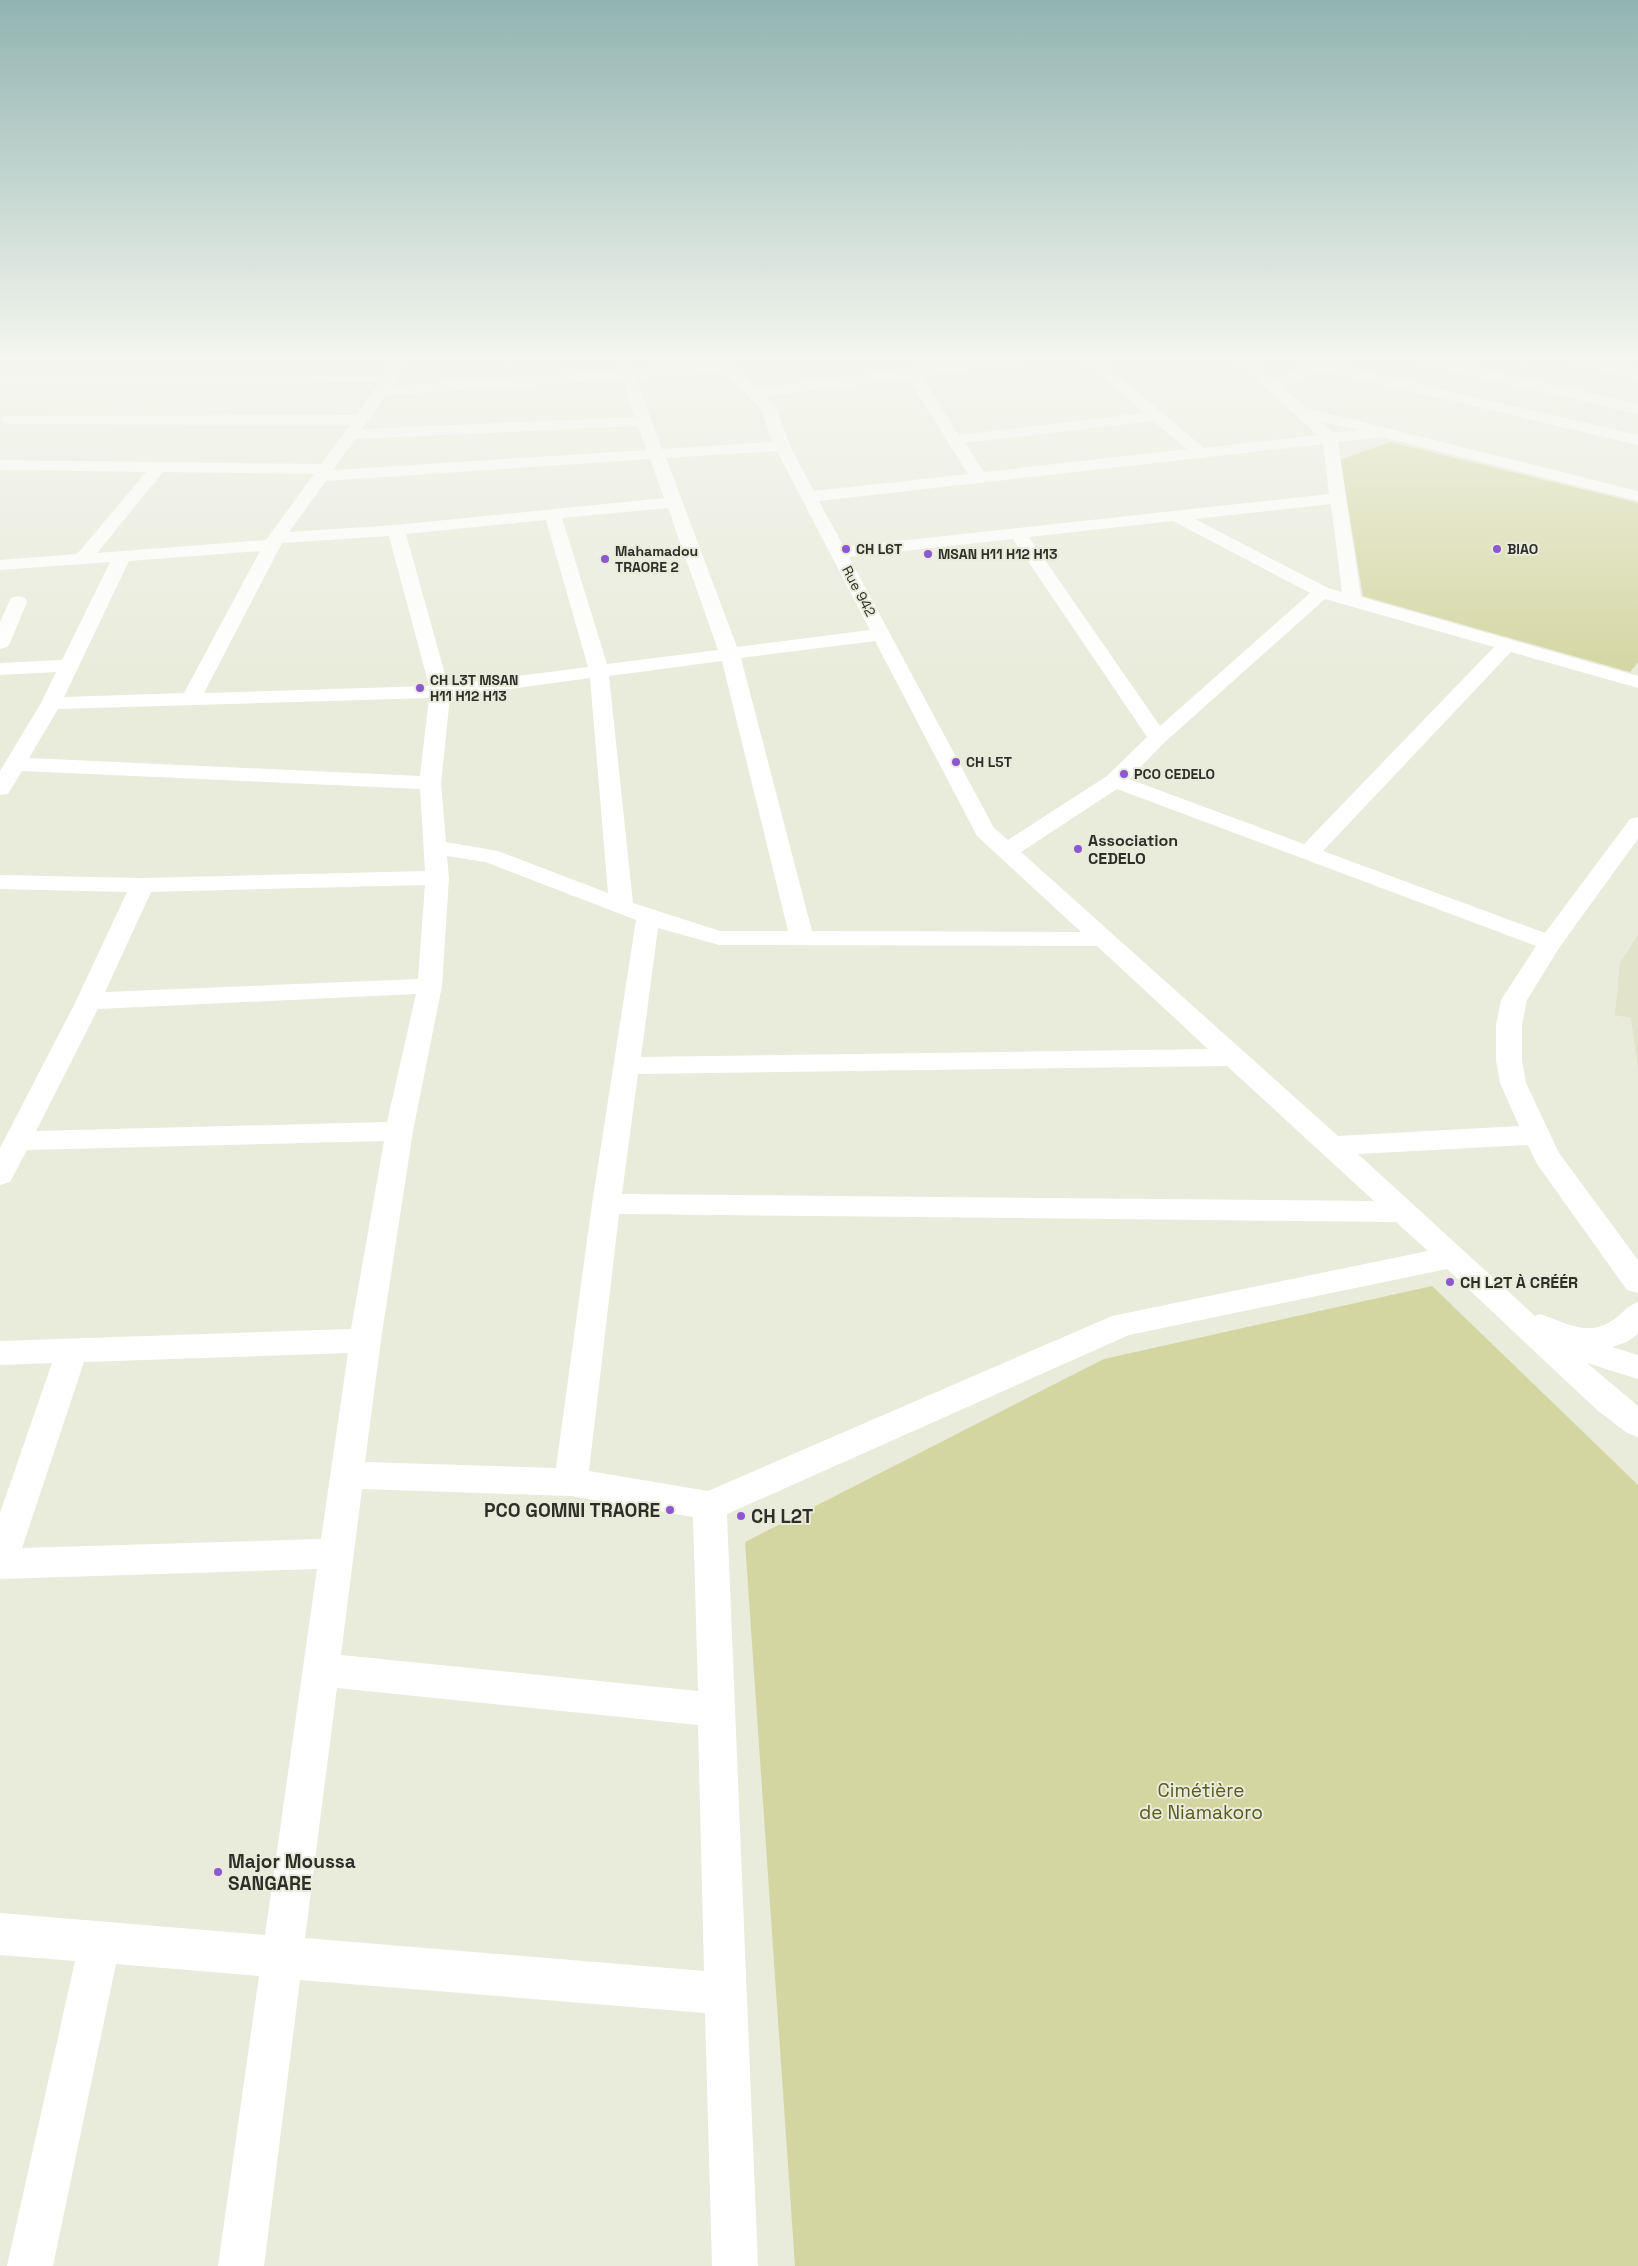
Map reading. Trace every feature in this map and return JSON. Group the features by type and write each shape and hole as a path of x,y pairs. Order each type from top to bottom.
{"street":[{"path":"39,466 323,472 446,466"},
{"path":"191,699 274,542 328,466"},
{"path":"661,466 730,655 802,938"},
{"name":"Rue 942","path":"792,466 985,831 1007,851"},
{"path":"971,466 979,478"},
{"path":"809,497 1088,466"},
{"path":"1334,466 1352,601"},
{"path":"1518,466 1638,496"},
{"path":"81,560 158,468"},
{"path":"839,553 1339,498"},
{"path":"0,565 81,560 274,542 674,502"},
{"path":"552,513 598,671 621,906"},
{"path":"1178,517 1322,592 1638,682"},
{"path":"241,2266 365,1340 400,1131 430,986 437,878 430,782 440,692 396,530"},
{"path":"1018,534 1158,738"},
{"path":"0,789 51,703 122,556"},
{"path":"1322,592 1158,738 1115,781 1007,851 1608,1400 1638,1424"},
{"path":"0,643 18,602"},
{"path":"51,703 440,692 882,634"},
{"path":"1307,854 1507,645"},
{"path":"0,669 68,666"},
{"path":"16,764 430,782"},
{"path":"1115,781 1550,943"},
{"path":"1634,1272 1547,1157 1535,1135 1513,1083 1509,1060 1509,1025 1514,1000 1550,943 1638,824"},
{"path":"434,847 490,856 648,917 719,938 1104,939"},
{"path":"0,882 142,885 437,878"},
{"path":"0,1175 89,1001 142,885"},
{"path":"571,1482 606,1204 648,917"},
{"path":"89,1001 430,986"},
{"path":"626,1066 1233,1057"},
{"path":"19,1141 400,1131"},
{"path":"1331,1146 1535,1135"},
{"path":"606,1204 1403,1212"},
{"path":"347,1475 571,1482 710,1506 1124,1324 1461,1265 1528,1320 1601,1356 1638,1367"},
{"path":"1564,1339 1590,1341 1615,1334 1630,1325 1638,1314"},
{"path":"0,1353 365,1340"},
{"path":"72,1350 0,1564 337,1553"},
{"path":"1608,1400 1638,1415"},
{"path":"710,1506 735,2266 723,2266"},
{"path":"321,1670 717,1710"},
{"path":"0,1934 725,1994"},
{"path":"30,2266 100,1943"}],"shaded area":[{"path":"1638,935 1638,1069 1631,1018 1615,1015 1620,963"}],"green space":[{"name":"BIAO","path":"1341,466 1487,466 1638,503 1638,662 1630,672 1363,596"},
{"name":"Cimétière de Niamakoro","path":"1432,1286 1638,1485 1638,2266 795,2266 745,1542 1104,1359"}],"place":[{"name":"CH L6T","path":"846,549"},
{"name":"BIAO","path":"1497,549"},
{"name":"MSAN H11 H12 H13","path":"928,554"},
{"name":"Mahamadou TRAORE 2","path":"605,559"},
{"name":"CH L3T MSAN H11 H12 H13","path":"420,688"},
{"name":"CH L5T","path":"956,762"},
{"name":"PCO CEDELO","path":"1124,774"},
{"name":"Association CEDELO","path":"1078,849"},
{"name":"CH L2T À CRÉÉR","path":"1450,1282"},
{"name":"PCO GOMNI TRAORE","path":"670,1510"},
{"name":"CH L2T","path":"741,1516"},
{"name":"Major Moussa SANGARE","path":"218,1872"}]}
